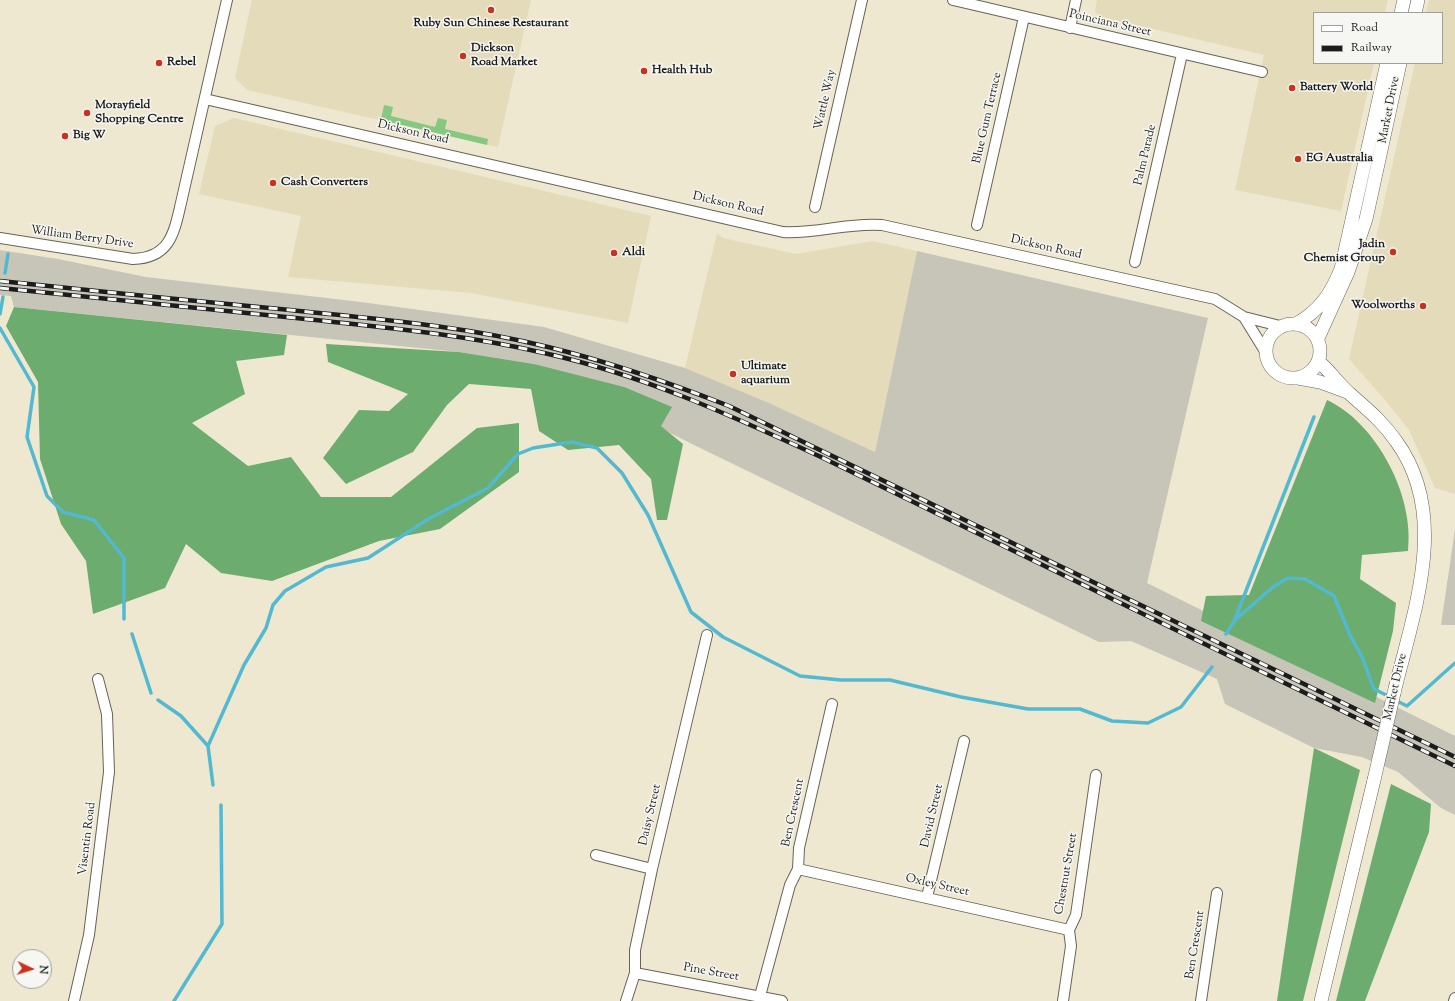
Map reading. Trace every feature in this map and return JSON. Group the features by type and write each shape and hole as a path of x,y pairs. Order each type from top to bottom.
{"street":[{"name":"William Berry Drive","path":"0,238 133,259 147,258 160,252 171,238 175,227 227,0"},
{"name":"Wattle Way","path":"815,206 862,0"},
{"name":"Poinciana Street","path":"953,0 1262,72"},
{"path":"1070,28 1076,0"},
{"path":"1401,12 1404,0"},
{"path":"1415,12 1418,0"},
{"name":"Blue Gum Terrace","path":"977,225 1024,17"},
{"name":"Palm Parade","path":"1135,262 1182,54"},
{"name":"Market Drive","path":"1296,324 1311,315 1322,305 1333,288 1341,270 1387,64"},
{"name":"Market Drive","path":"1318,338 1348,272 1366,219 1400,64"},
{"name":"Dickson Road","path":"205,99 784,232 798,233 868,224 882,225 1215,299 1244,317 1280,326"},
{"name":"Dickson Road","path":"1244,317 1265,351"},
{"path":"1296,324 1312,331 1318,338 1320,352 1318,361 1309,373 1298,378 1286,378 1274,372 1267,362 1265,351 1267,342 1272,333 1280,326 1296,324"},
{"name":"Market Drive","path":"1318,361 1329,370 1348,392 1374,414 1398,443 1409,463 1418,485 1423,508 1425,529 1422,573 1321,1001"},
{"name":"Market Drive","path":"1298,378 1320,382 1348,392"},
{"name":"Daisy Street","path":"626,1001 635,973 635,950 652,869 707,635"},
{"name":"Visentin Road","path":"74,1001 90,935 109,772 107,714 98,679"},
{"name":"Ben Crescent","path":"760,996 790,885 798,869 799,848 832,704"},
{"name":"David Street","path":"927,897 964,741"},
{"name":"Chestnut Street","path":"1063,1001 1071,946 1069,930 1076,915 1096,774"},
{"path":"596,856 652,869"},
{"name":"Oxley Street","path":"798,869 1069,930"},
{"name":"Ben Crescent","path":"1201,1001 1217,893"},
{"name":"Pine Street","path":"635,973 782,1001"}],"shaded area":[{"path":"252,0 531,0 498,147 247,90 235,78"},
{"path":"1097,0 1388,0 1385,12 1313,12 1313,64 1374,64 1341,211 1235,190 1264,55 1098,16 1095,11"},
{"path":"1429,0 1455,0 1455,494 1435,488 1409,430 1349,359 1415,64 1443,64 1443,12 1426,12"},
{"path":"234,118 651,216 628,323 471,293 288,277 301,216 199,194 215,126"},
{"path":"717,233 723,238 796,254 873,241 917,251 875,452 769,403 685,368"},
{"path":"0,250 58,259 146,277 361,302 544,327 685,368 769,403 875,452 917,251 1208,318 1147,583 1455,736 1455,815 1441,808 1398,772 1362,757 1314,748 1225,704 1217,679 1131,641 1099,642 690,443 534,364 459,352 14,307 11,296 0,295"},
{"path":"1455,529 1455,625 1441,625"}],"green space":[{"path":"384,105 393,107 391,116 435,127 438,118 447,120 445,129 488,139 487,145 381,120"},
{"path":"14,307 287,335 284,355 236,361 245,394 192,423 248,466 291,457 321,497 391,497 477,428 519,423 519,472 440,529 379,541 272,581 221,573 186,544 165,588 93,614 86,561 61,524 40,459 38,382 6,326"},
{"path":"326,344 459,352 534,364 624,387 672,407 661,426 683,444 667,520 657,520 651,479 619,445 568,450 539,431 531,389 469,384 447,405 413,452 346,484 323,458 359,410 389,411 408,394 328,362"},
{"path":"1327,400 1345,411 1362,426 1389,464 1399,486 1409,530 1408,551 1362,555 1360,579 1396,603 1393,631 1375,703 1201,621 1206,596 1249,595"},
{"path":"1314,748 1360,770 1303,1001 1277,1001"},
{"path":"1391,784 1431,804 1429,832 1365,1001 1336,1001"}],"waterway":[{"path":"5,273 8,254"},
{"path":"0,314 3,297"},
{"path":"0,328 34,387 27,437 47,496 63,512 94,520 124,558 124,619"},
{"path":"1235,619 1314,417"},
{"path":"213,785 208,746 244,665 266,628 273,605 285,591 326,567 368,558 430,518 488,488 518,454 533,448 572,442 597,448 622,473 648,515 691,612 723,637 800,676 841,680 890,680 961,697 1028,709 1080,709 1112,721 1148,723 1181,707 1212,667"},
{"path":"1226,634 1235,620 1273,587 1288,578 1305,579 1334,596 1350,635 1363,659 1374,689 1390,697"},
{"path":"132,634 151,693"},
{"path":"1395,700 1407,706 1455,663"},
{"path":"158,700 181,716 208,746"},
{"path":"174,1001 222,924 221,805"}],"railway":[{"path":"0,281 452,328 548,347 594,359 640,374 729,406 1455,757"},
{"path":"0,288 451,336 513,346 544,353 581,362 651,384 719,411 821,457 1455,766"}],"place":[{"name":"Ruby Sun Chinese Restaurant","path":"491,10"},
{"name":"Dickson Road Market","path":"463,56"},
{"name":"Rebel","path":"159,63"},
{"name":"Health Hub","path":"644,71"},
{"name":"Battery World","path":"1292,88"},
{"name":"Morayfield Shopping Centre","path":"87,113"},
{"name":"Big W","path":"65,136"},
{"name":"EG Australia","path":"1298,159"},
{"name":"Cash Converters","path":"273,183"},
{"name":"Jadin Chemist Group","path":"1393,252"},
{"name":"Aldi","path":"614,253"},
{"name":"Woolworths","path":"1423,306"},
{"name":"Ultimate aquarium","path":"733,374"}]}
